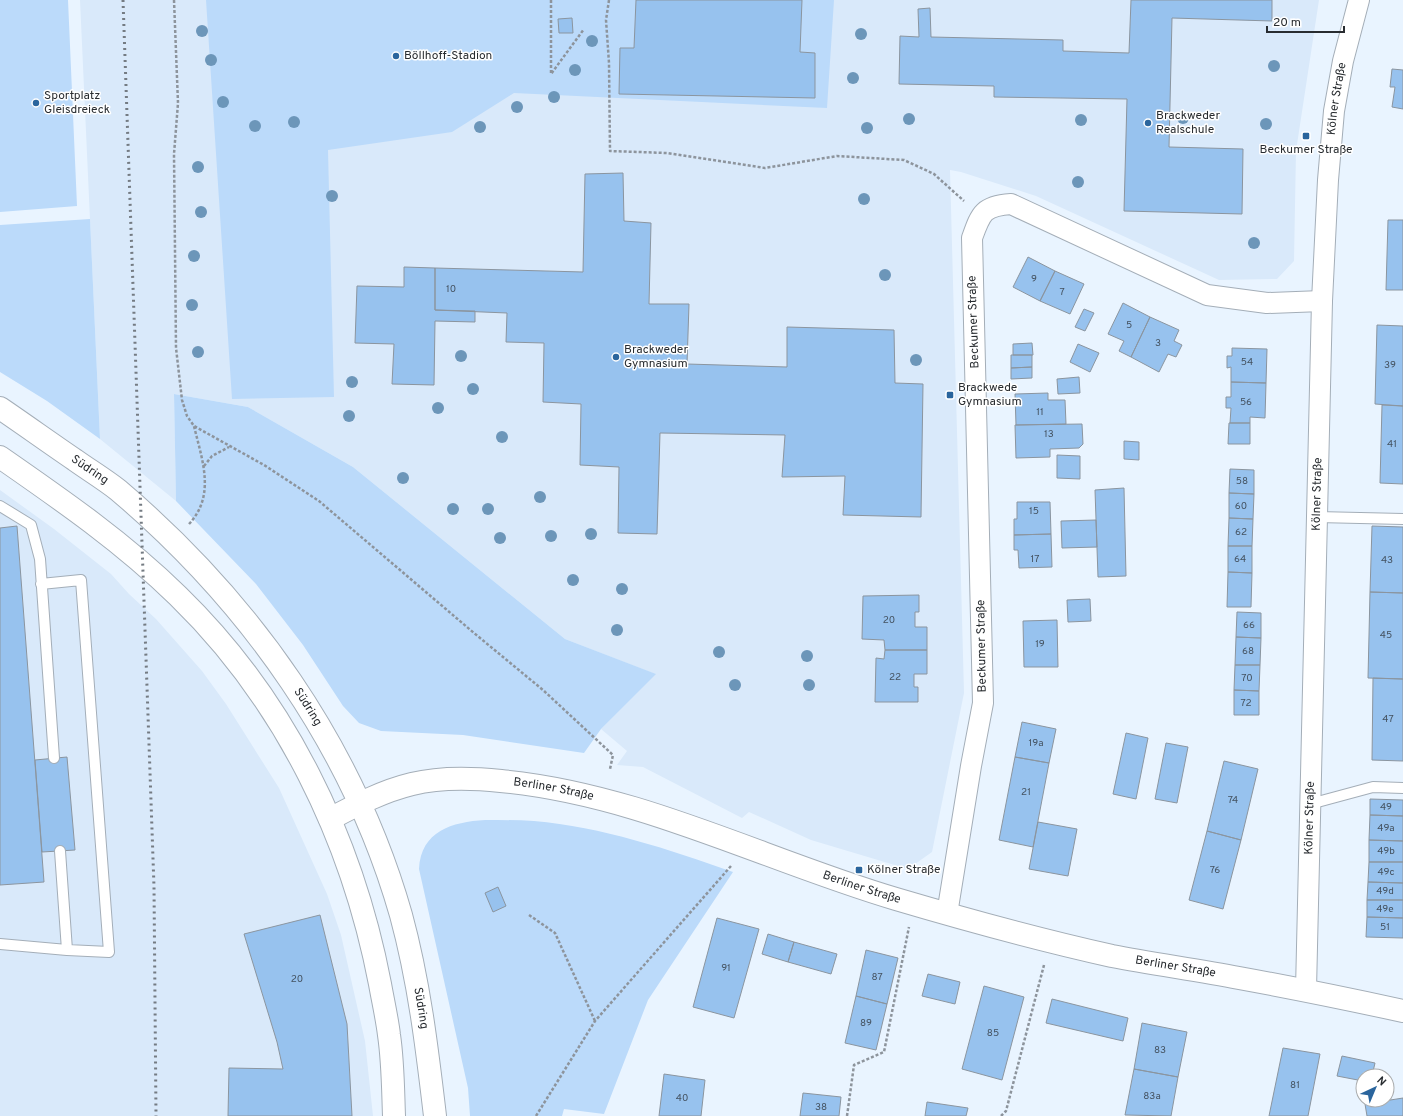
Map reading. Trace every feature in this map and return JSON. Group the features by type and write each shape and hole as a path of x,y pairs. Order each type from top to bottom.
{"main road":[{"name":"Südring","path":"0,408 116,489 174,540 215,583 277,659 326,739 360,803 389,879 401,915 424,1017 434,1116"},
{"path":"0,457 88,518 178,596 221,643 260,693 288,736 330,819 357,890 374,953 390,1035 394,1116"},
{"name":"Berliner Straße","path":"330,819 360,803 410,784 429,781 500,780 549,787 617,803 683,824 833,880 947,914 1112,955 1306,990 1403,1011"}],"street":[{"name":"Kölner Straße","path":"1306,990 1322,301 1328,180 1334,111 1343,61 1359,0"},
{"path":"980,215 995,205 1011,204 1207,295 1267,303 1322,301"},
{"name":"Beckumer Straße","path":"947,914 970,766 984,703 972,238 980,215"}],"lane":[{"path":"0,506 31,525 40,559 54,758"},
{"path":"1317,517 1403,519"},
{"path":"0,944 109,952 81,580 41,584"},
{"path":"1310,804 1373,787 1403,788"},
{"path":"60,851 67,950"}],"path":[{"path":"174,0 178,103 174,154 176,348 182,400 186,416 194,426 229,447 264,465 319,501 543,690 613,756 610,769"},
{"path":"551,0 552,74 584,29"},
{"path":"609,0 606,20 609,63 610,151 667,153 765,168 837,156 904,160 934,174 980,215"},
{"path":"189,524 195,518 205,494 204,466 194,426"},
{"path":"204,466 212,456 229,447"},
{"path":"536,1116 595,1021 731,866"},
{"path":"529,915 555,933 595,1021"},
{"path":"847,1116 854,1065 884,1052 910,926"},
{"path":"1001,1116 1006,1112 1044,965"}],"shaded area":[{"name":"Sportplatz Gleisdreieck","path":"0,0 68,0 77,206 0,212"},
{"path":"80,0 1319,0 1296,151 1294,261 1277,279 1219,280 1036,196 961,172 950,170 964,693 932,852 908,869 811,840 749,812 742,818 643,767 617,765 627,751 601,729 655,674 565,639 353,467 248,407 174,394 176,501 100,439"},
{"path":"206,0 834,0 827,108 514,93 452,132 328,150 334,397 232,399"},
{"path":"90,219 100,439 47,401 0,372 0,225"},
{"path":"174,394 248,407 353,467 565,639 656,674 601,729 584,753 463,735 381,731 359,723 343,706 303,645 256,584 176,501"},
{"path":"0,490 54,529 111,574 129,594 156,619 202,671 226,704 279,788 327,894 341,935 365,1041 373,1116 0,1116"},
{"path":"485,820 534,821 585,828 659,847 733,872 648,1000 604,1114 564,1109 562,1116 470,1116 468,1088 419,869 421,856 426,846 432,837 440,831 461,823"}],"building":[{"path":"636,0 802,0 800,52 815,53 815,98 619,94 620,48 634,48"},
{"name":"Brackweder Realschule","path":"1131,0 1272,0 1272,21 1172,18 1169,147 1243,149 1242,214 1124,211 1127,99 994,97 994,86 899,84 900,36 919,37 918,9 930,8 931,37 1063,40 1063,51 1129,53"},
{"path":"572,18 573,33 559,33 558,19"},
{"path":"1392,69 1403,70 1403,109 1392,107 1395,87 1390,87"},
{"name":"Brackweder Gymnasium","path":"623,173 624,221 651,223 649,304 689,304 687,364 787,367 787,327 894,330 895,383 923,384 921,517 843,515 845,476 782,477 785,435 660,433 657,534 618,533 619,467 580,465 581,404 543,402 544,343 506,342 507,313 435,310 435,268 583,272 585,174"},
{"path":"1388,220 1403,220 1403,290 1386,290"},
{"path":"1028,257 1055,271 1040,301 1013,287"},
{"path":"404,267 435,268 435,310 475,311 475,322 435,321 434,385 392,384 394,344 355,343 357,286 404,287"},
{"path":"1055,271 1084,284 1070,314 1040,301"},
{"path":"1123,303 1150,317 1131,357 1119,351 1124,341 1108,334"},
{"path":"1084,309 1094,313 1085,331 1075,327"},
{"path":"1150,317 1179,330 1174,341 1182,345 1176,357 1168,354 1159,372 1131,357"},
{"path":"1377,325 1403,326 1403,406 1375,404"},
{"path":"1032,343 1033,355 1013,355 1013,344"},
{"path":"1078,344 1099,353 1090,372 1070,362"},
{"path":"1232,348 1267,349 1266,383 1231,382 1231,367 1227,368 1227,356 1232,356"},
{"path":"1011,355 1032,355 1032,367 1011,368"},
{"path":"1032,367 1032,378 1011,379 1011,368"},
{"path":"1079,377 1080,393 1058,394 1057,379"},
{"path":"1231,382 1266,383 1265,418 1250,417 1250,423 1230,423 1231,408 1226,408 1226,397 1231,397"},
{"path":"1048,393 1048,400 1065,400 1066,424 1016,425 1015,394"},
{"path":"1382,405 1403,406 1403,484 1380,483"},
{"path":"1229,423 1250,423 1250,444 1228,444"},
{"path":"1082,424 1083,444 1079,448 1050,449 1050,457 1016,458 1015,425"},
{"path":"1124,441 1139,442 1139,460 1124,459"},
{"path":"1057,455 1080,456 1080,479 1057,478"},
{"path":"1230,469 1254,470 1254,494 1229,493"},
{"path":"1124,488 1126,576 1098,577 1095,490"},
{"path":"1229,493 1254,494 1253,519 1229,518"},
{"path":"1017,502 1050,502 1051,534 1014,535 1014,519 1017,519"},
{"path":"1229,518 1253,519 1252,546 1228,546"},
{"path":"1096,520 1097,547 1062,548 1061,521"},
{"path":"17,526 44,882 0,885 0,528"},
{"path":"1372,526 1403,527 1403,593 1370,592"},
{"path":"1051,534 1052,567 1019,568 1018,550 1014,550 1014,535"},
{"path":"1228,546 1252,546 1252,573 1228,572"},
{"path":"1228,572 1252,573 1251,607 1227,607"},
{"path":"1370,592 1403,593 1403,679 1368,678"},
{"path":"919,595 919,612 915,612 915,627 927,627 927,650 885,650 884,640 862,639 863,596"},
{"path":"1090,599 1091,621 1068,622 1067,600"},
{"path":"1237,612 1261,613 1261,638 1236,637"},
{"path":"1057,620 1058,667 1024,667 1023,621"},
{"path":"1236,637 1261,638 1260,665 1235,665"},
{"path":"885,650 927,650 927,674 914,674 914,687 918,687 918,702 875,702 876,658 884,659"},
{"path":"1235,665 1260,665 1259,691 1234,690"},
{"path":"1373,678 1403,679 1403,761 1372,760"},
{"path":"1234,690 1259,691 1259,715 1234,715"},
{"path":"1022,722 1056,729 1049,763 1015,757"},
{"path":"1126,733 1148,738 1136,799 1113,794"},
{"path":"1166,743 1188,747 1177,803 1155,799"},
{"path":"67,757 75,850 42,852 35,760"},
{"path":"1015,757 1049,763 1033,847 999,840"},
{"path":"1224,761 1258,769 1241,840 1207,831"},
{"path":"1370,799 1403,800 1403,816 1370,815"},
{"path":"1370,815 1403,816 1403,841 1369,840"},
{"path":"1038,822 1077,829 1068,876 1029,869"},
{"path":"1207,831 1241,840 1223,909 1189,900"},
{"path":"1369,840 1403,841 1403,862 1369,862"},
{"path":"1369,862 1403,862 1403,883 1368,882"},
{"path":"1368,882 1403,883 1403,900 1367,900"},
{"path":"498,887 506,906 493,912 485,893"},
{"path":"1367,900 1403,900 1403,918 1367,917"},
{"path":"320,915 347,1024 352,1116 228,1116 229,1068 283,1069 277,1042 244,934"},
{"path":"1367,917 1403,918 1403,938 1366,937"},
{"path":"717,918 759,929 734,1018 693,1007"},
{"path":"768,934 794,942 788,962 762,954"},
{"path":"794,942 837,954 831,974 788,962"},
{"path":"866,950 898,958 887,1004 856,996"},
{"path":"928,974 960,982 955,1004 922,996"},
{"path":"984,986 1024,997 1002,1080 962,1069"},
{"path":"856,996 887,1004 876,1050 845,1043"},
{"path":"1052,999 1128,1018 1123,1041 1046,1023"},
{"path":"1142,1023 1187,1032 1178,1077 1134,1069"},
{"path":"1283,1048 1320,1054 1308,1116 1269,1116"},
{"path":"1342,1056 1375,1063 1374,1068 1355,1068 1355,1079 1337,1076"},
{"path":"1134,1069 1178,1077 1171,1116 1125,1115"},
{"path":"664,1074 705,1080 701,1116 659,1116"},
{"path":"803,1093 841,1097 839,1116 800,1116"},
{"path":"1403,1098 1403,1116 1367,1116 1366,1108 1395,1108 1395,1099"},
{"path":"927,1102 968,1108 966,1116 925,1116"}],"railway":[{"path":"123,0 154,887 156,1116"}],"place":[{"name":"Böllhoff-Stadion","path":"396,56"},
{"name":"Sportplatz Gleisdreieck","path":"36,103"},
{"name":"Brackweder Realschule","path":"1148,123"},
{"name":"Beckumer Straße","path":"1306,136"},
{"name":"Brackweder Gymnasium","path":"616,357"},
{"name":"Brackwede Gymnasium","path":"950,395"},
{"name":"Kölner Straße","path":"859,870"}]}
